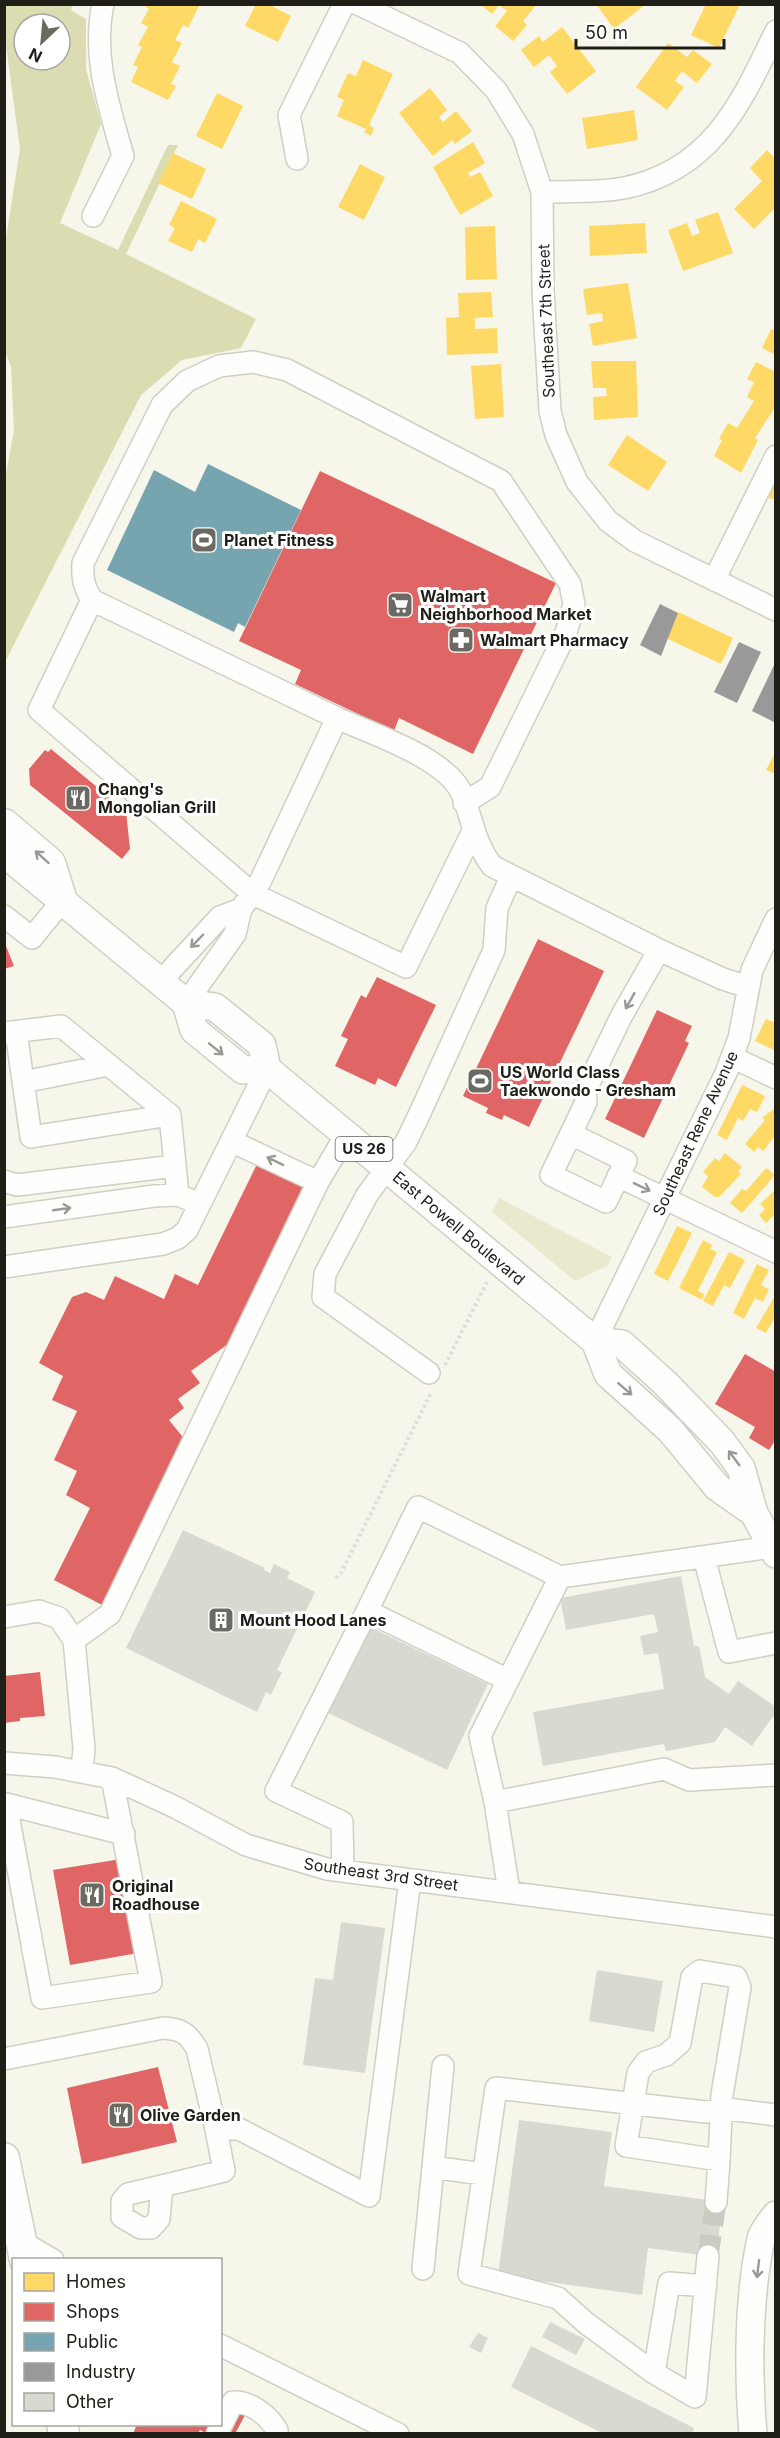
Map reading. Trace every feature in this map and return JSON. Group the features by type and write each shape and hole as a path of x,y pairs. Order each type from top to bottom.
{"highway":[{"path":"8,841 50,863 63,901"},
{"path":"4,2158 14,2242"}],"main road":[{"path":"63,901 186,1003 194,1030 243,1070 267,1069"},
{"name":"East Powell Boulevard","path":"267,1069 595,1341 608,1374 670,1430 717,1487 754,1513 774,1550"},
{"path":"753,2433 750,2360 755,2289 762,2236 776,2215"}],"street":[{"path":"93,216 123,156 108,102 100,61 100,19 103,4"},
{"path":"297,159 289,115 344,4"},
{"name":"Southeast 7th Street","path":"358,4 460,53 479,70 511,111 523,134 542,192 547,383 556,435 577,482 608,521 635,541 776,610"},
{"path":"542,192 622,188 646,182 690,158 710,142 741,103 776,31"},
{"path":"464,803 490,787 566,633 574,604 570,584 501,481 287,370 253,362 219,366 187,381 162,405 83,563 83,583 92,600 435,763 450,775 464,803 479,849 492,866 658,950 723,979 748,987"},
{"path":"714,580 776,456"},
{"path":"92,600 39,710 247,902 406,967 473,831"},
{"path":"186,1003 235,934 247,902 337,718"},
{"path":"435,1378 323,1297 325,1274 367,1195 406,1142 494,950 497,908 511,877"},
{"path":"4,916 32,938 63,901"},
{"path":"160,982 220,917 247,902"},
{"name":"Southeast Rene Avenue","path":"595,1341 732,1057 748,987 769,950 776,919"},
{"path":"571,1134 626,1161 606,1202 551,1175 586,1102 585,1091 658,950"},
{"path":"170,1115 31,1137 23,1082 10,1032 61,1026 170,1115 178,1195"},
{"path":"732,1057 776,1078"},
{"path":"23,1082 108,1065"},
{"path":"4,1267 163,1244 178,1238 187,1230 267,1069"},
{"path":"74,1640 110,1614 318,1182 346,1135"},
{"path":"231,1141 318,1182"},
{"path":"4,1181 17,1185 175,1166"},
{"path":"618,1176 776,1251"},
{"path":"4,1217 178,1195 199,1205"},
{"path":"343,1871 342,1822 276,1791 418,1507 560,1577 704,1557 774,1550"},
{"path":"704,1557 729,1652 776,1643"},
{"path":"509,1892 495,1802 480,1736 560,1577"},
{"path":"4,1617 39,1611 59,1618 74,1640 84,1748 81,1771"},
{"path":"367,1611 508,1680"},
{"name":"Southeast 3rd Street","path":"4,1763 24,1763 112,1778 175,1807 246,1845 294,1862 343,1871 776,1927"},
{"path":"495,1802 664,1769 689,1780 776,1776"},
{"path":"112,1778 124,1834 152,1982 42,1998 6,1804 124,1834"},
{"path":"216,2129 239,2129 369,2196 410,1880"},
{"path":"716,2202 719,2160 722,2109 722,2095 740,1987 736,1977 700,1971 692,1977 680,2043 666,2055 646,2062 638,2073 626,2146 719,2160"},
{"path":"4,2060 163,2028 179,2029 191,2038 197,2049 224,2171 162,2186"},
{"path":"423,2269 444,2066"},
{"path":"708,2256 695,2397 654,2373 586,2323 558,2298 469,2274 496,2088 706,2112 722,2109 776,2115"},
{"path":"433,2167 482,2174"},
{"path":"14,2242 51,2258"},
{"path":"654,2373 669,2283 706,2286"},
{"path":"222,2346 398,2433"},
{"path":"222,2423 233,2402 240,2402 270,2418 281,2432"}],"path":[{"path":"336,1578 341,1573 435,1378 499,1262"}],"green space":[{"path":"5,5 73,5 71,10 86,19 86,69 101,124 60,223 118,250 168,145 178,145 126,254 256,319 241,348 182,360 141,395 5,662 4,484 14,431 11,366 5,352 4,251 20,149 5,38"},
{"path":"499,1198 612,1257 607,1266 575,1281 492,1212"}],"building: Homes":[{"path":"147,4 200,4 188,28 183,25 175,40 182,43 172,62 180,66 171,84 176,86 168,100 131,82 138,67 133,65 142,47 138,45 148,27 141,23 149,9 146,7"},
{"path":"256,4 268,4 291,16 278,42 245,26"},
{"path":"480,4 537,4 523,21 527,25 513,41 495,26 507,11 499,5 492,14"},
{"path":"596,4 646,4 614,29"},
{"path":"706,4 740,4 719,48 691,35"},
{"path":"562,27 596,71 567,94 550,72 557,66 549,55 534,67 521,50 539,36 543,42"},
{"path":"668,43 687,57 693,50 712,64 697,83 682,71 675,81 684,87 667,110 636,87"},
{"path":"363,60 393,74 369,125 374,128 371,136 364,132 366,129 337,116 344,100 337,97 348,73 356,76"},
{"path":"430,88 447,110 439,117 443,122 456,111 472,131 455,144 452,140 433,156 399,113"},
{"path":"217,93 243,106 222,149 196,136"},
{"path":"634,110 638,140 587,149 582,118"},
{"path":"473,142 485,163 468,173 470,177 480,172 493,196 460,215 433,167"},
{"path":"767,150 776,159 776,207 754,229 734,209 762,181 750,168"},
{"path":"173,153 206,169 192,199 158,183"},
{"path":"360,164 385,177 364,220 338,207"},
{"path":"181,201 217,219 205,243 198,239 192,252 168,241 175,228 169,225"},
{"path":"718,212 733,253 683,271 668,230 687,223 692,236 700,233 695,220"},
{"path":"645,223 647,253 590,256 589,226"},
{"path":"495,226 497,279 466,280 465,227"},
{"path":"628,283 637,338 593,346 589,324 603,321 602,313 587,315 583,289"},
{"path":"491,292 493,317 475,318 475,329 497,328 498,353 447,355 446,318 459,317 458,293"},
{"path":"771,329 776,331 776,355 762,348"},
{"path":"591,361 636,361 638,417 594,420 593,397 607,396 606,388 593,388"},
{"path":"756,362 776,372 776,406 755,438 758,440 741,473 714,456 722,440 719,439 728,423 737,428 754,401 747,397 754,382 747,379"},
{"path":"501,364 504,417 475,419 471,366"},
{"path":"627,435 667,462 648,491 608,465"},
{"path":"776,482 776,500 768,498"},
{"path":"678,612 733,638 721,664 666,638"},
{"path":"776,751 776,774 766,770"},
{"path":"766,1019 776,1023 776,1051 755,1041"},
{"path":"742,1085 765,1096 757,1112 750,1109 743,1121 738,1118 727,1140 717,1135"},
{"path":"776,1107 776,1135 763,1151 758,1147 754,1152 745,1144 765,1120 762,1118"},
{"path":"725,1153 742,1167 738,1171 741,1174 719,1197 715,1197 702,1187 708,1176 703,1172 715,1158 719,1161"},
{"path":"766,1168 775,1175 742,1213 730,1203 742,1189 746,1191"},
{"path":"774,1191 776,1213 766,1223 759,1215 765,1209 760,1204"},
{"path":"677,1226 692,1233 668,1281 654,1274"},
{"path":"703,1240 712,1245 710,1249 717,1252 698,1291 704,1294 702,1300 679,1288"},
{"path":"729,1252 745,1260 730,1288 724,1285 713,1306 703,1301"},
{"path":"757,1264 769,1270 761,1285 769,1289 763,1302 755,1298 744,1319 733,1313"},
{"path":"776,1294 776,1316 766,1333 756,1328"}],"building: Shops":[{"name":"Walmart Neighborhood Market","path":"320,471 556,583 473,754 399,718 394,731 295,684 301,670 239,641"},
{"name":"Chang's Mongolian Grill","path":"51,749 126,811 130,849 122,859 30,785 29,769 45,750 48,752"},
{"path":"538,939 604,971 529,1127 504,1115 502,1120 486,1113 488,1108 463,1096"},
{"path":"4,941 14,966 4,969"},
{"path":"377,977 436,1005 396,1087 378,1078 375,1085 335,1066 348,1039 341,1036 361,995 366,998"},
{"path":"657,1010 692,1026 685,1041 689,1043 644,1138 605,1119"},
{"path":"257,1164 309,1189 239,1336 191,1371 200,1383 178,1399 184,1408 169,1420 186,1441 106,1607 54,1580 90,1508 66,1495 77,1471 54,1460 77,1411 52,1400 63,1376 39,1363 72,1297 86,1292 104,1300 115,1276 164,1299 175,1274 198,1285"},
{"path":"745,1354 776,1372 776,1439 769,1450 749,1438 755,1427 715,1404"},
{"path":"40,1672 45,1716 20,1718 20,1721 4,1723 4,1676"},
{"name":"Original Roadhouse","path":"121,1859 138,1953 70,1965 53,1870"},
{"name":"Olive Garden","path":"158,2067 177,2142 82,2164 67,2088"},
{"path":"222,2404 245,2415 235,2434 208,2434 200,2430 198,2434 133,2434 136,2426 222,2426"}],"building: Public":[{"name":"Planet Fitness","path":"208,464 301,510 245,627 238,623 234,632 107,570 154,470 195,492"}],"building: Industry":[{"path":"660,604 678,613 661,656 640,645"},
{"path":"739,642 761,652 737,703 714,692"},
{"path":"776,661 776,718 774,722 752,711"}],"building: Other":[{"name":"Mount Hood Lanes","path":"183,1530 265,1568 264,1570 270,1573 274,1564 290,1572 287,1578 315,1592 277,1670 282,1672 271,1695 266,1692 257,1712 126,1648"},
{"path":"681,1576 694,1646 699,1646 705,1677 729,1694 738,1681 776,1707 776,1712 752,1746 725,1727 715,1742 666,1751 664,1744 543,1766 533,1712 664,1689 658,1653 644,1655 640,1636 658,1632 654,1614 566,1630 560,1598"},
{"path":"366,1625 488,1684 447,1770 324,1711"},
{"path":"341,1922 385,1928 365,2073 303,2065 315,1978 333,1980"},
{"path":"597,1970 663,1981 654,2032 589,2021"},
{"path":"519,2120 612,2132 604,2186 723,2202 716,2257 648,2248 642,2295 498,2275"},
{"path":"550,2322 585,2339 576,2355 542,2337"},
{"path":"478,2333 488,2338 481,2353 469,2347"},
{"path":"531,2346 694,2428 692,2434 604,2434 511,2387"}],"tunnel":[{"path":"708,2256 716,2202"}],"place":[{"name":"Planet Fitness","path":"204,540"},
{"name":"Walmart Neighborhood Market","path":"400,605"},
{"name":"Walmart Pharmacy","path":"461,640"},
{"name":"Chang's Mongolian Grill","path":"78,798"},
{"name":"US World Class Taekwondo - Gresham","path":"480,1081"},
{"name":"Mount Hood Lanes","path":"221,1620"},
{"name":"Original Roadhouse","path":"92,1895"},
{"name":"Olive Garden","path":"121,2115"}]}
